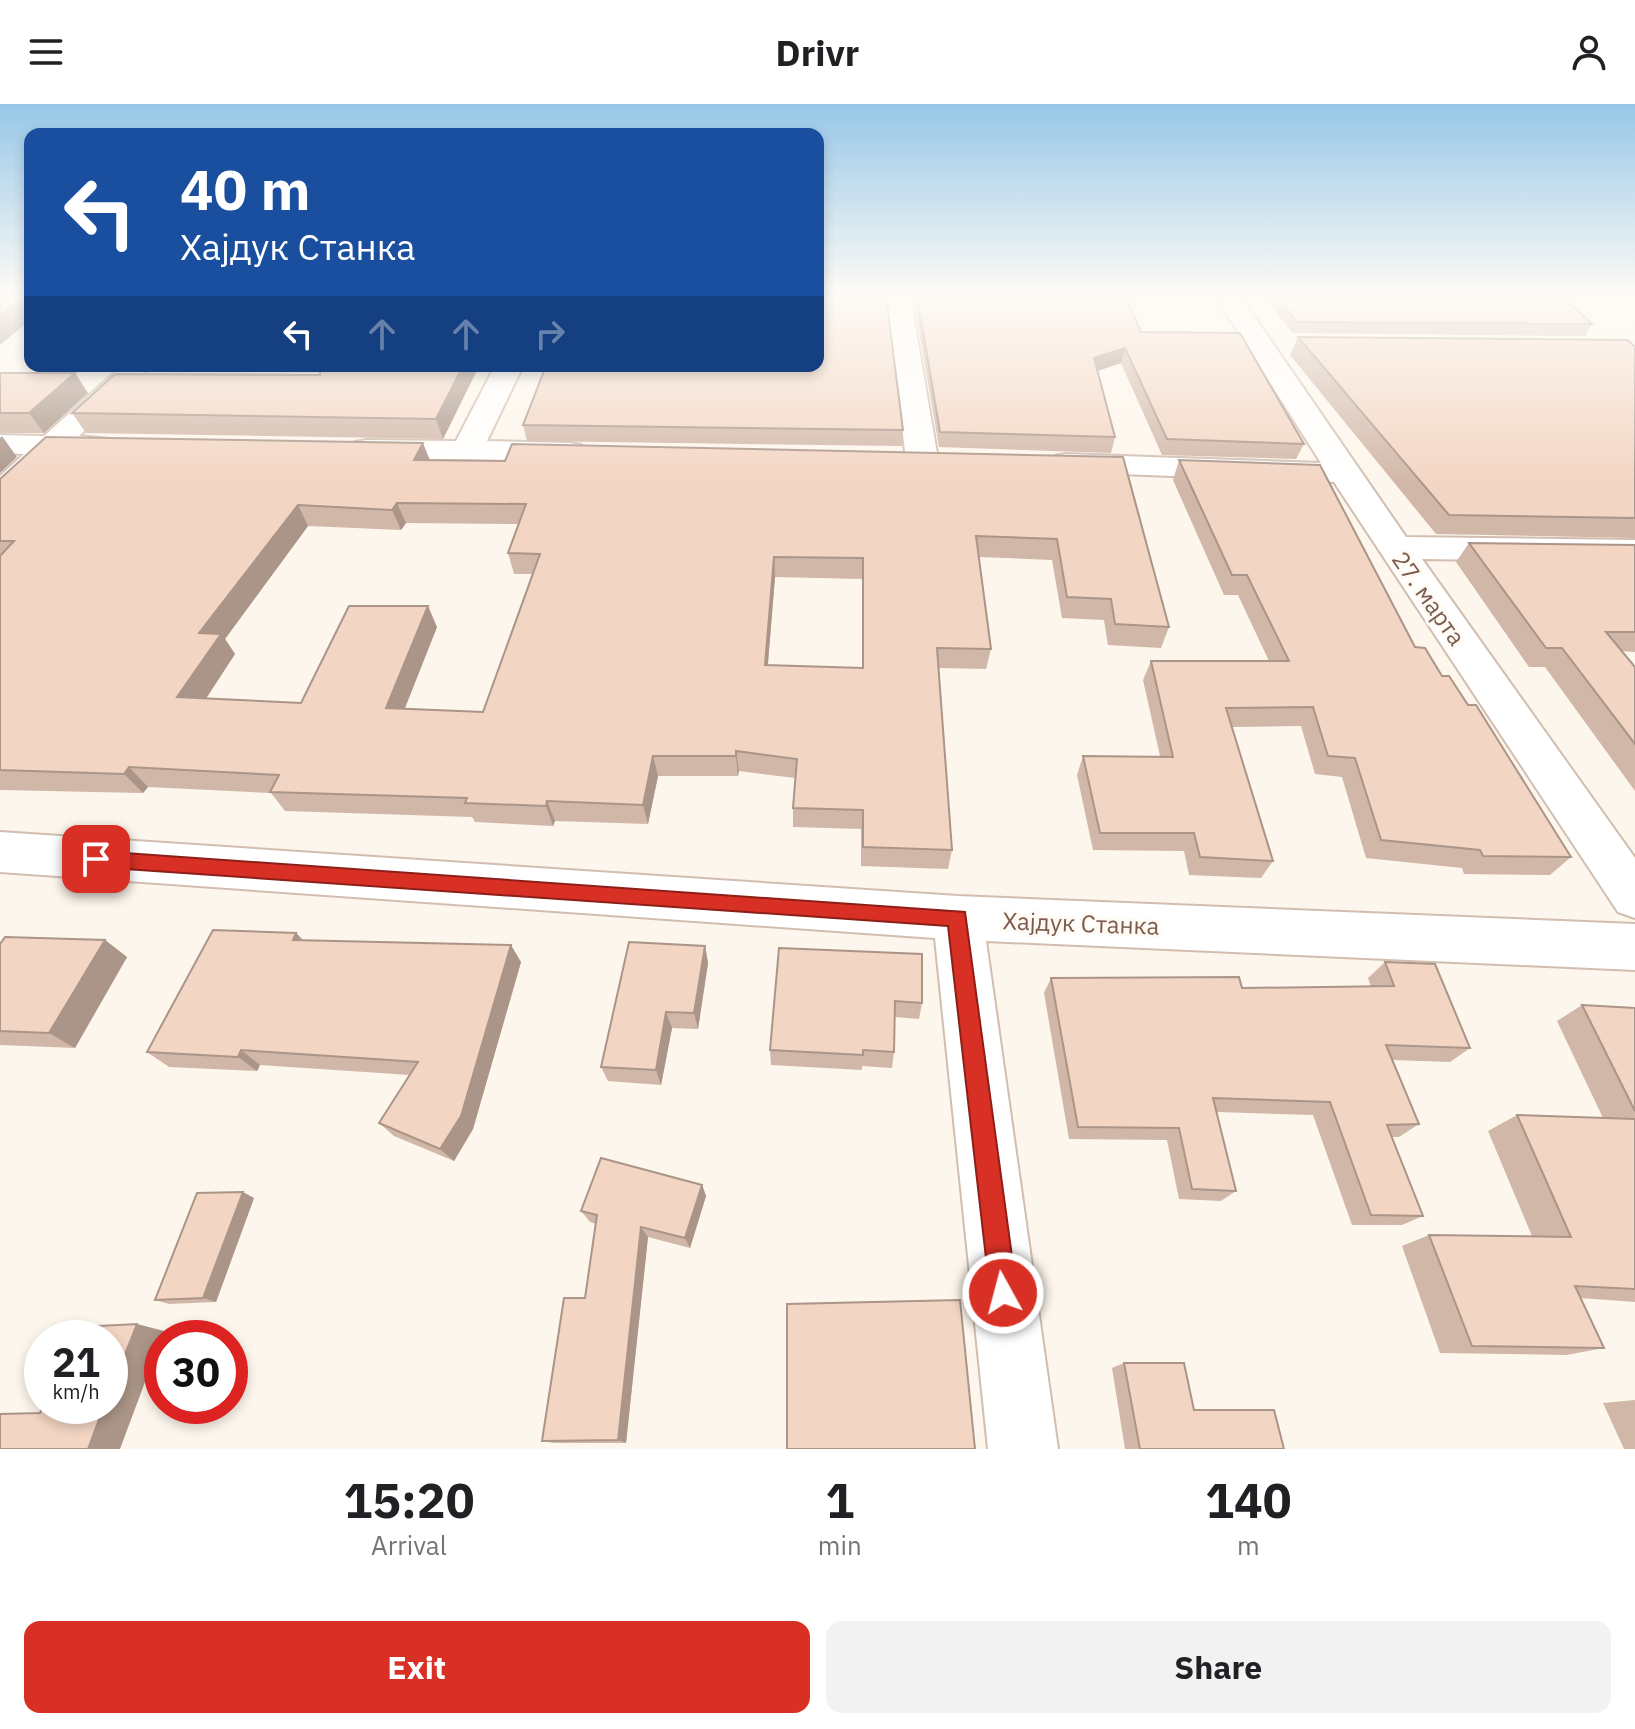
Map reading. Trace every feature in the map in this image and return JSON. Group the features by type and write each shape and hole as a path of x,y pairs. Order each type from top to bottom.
{"street":[{"path":"907,359 922,459"},
{"name":"27. марта","path":"1282,359 1344,473 1635,897"},
{"path":"0,493 132,372"},
{"path":"467,450 506,372"},
{"path":"0,444 133,446"},
{"path":"340,449 593,452"},
{"path":"891,458 953,460"},
{"path":"1031,462 1344,473"},
{"path":"1395,548 1635,551"},
{"name":"Хајдук Станка","path":"0,852 958,918 1635,947"},
{"path":"958,918 1023,1449"}],"building":[{"path":"824,359 894,359 903,430 523,425 544,372 824,372"},
{"path":"928,359 1094,359 1115,437 940,432"},
{"path":"1130,359 1255,359 1304,444 1167,439"},
{"path":"1316,359 1635,359 1635,518 1449,515"},
{"path":"320,372 460,372 436,419 72,413 115,374 320,375"},
{"path":"0,373 75,373 29,413 0,413"},
{"path":"46,437 423,443 414,460 505,461 512,444 1123,457 1169,627 1115,624 1111,599 1067,597 1057,539 976,536 991,649 937,648 952,850 863,847 863,810 793,808 797,759 736,751 736,756 653,756 643,805 547,801 546,806 465,803 467,798 270,792 279,775 129,767 124,774 0,770 0,556 14,541 0,541 0,479","holes":["397,503 526,504 508,553 540,554 483,712 386,708 428,606 349,606 301,703 177,697 221,634 199,633 298,505 392,510","774,557 863,558 863,668 765,665"]},
{"path":"1179,460 1320,465 1415,647 1425,648 1442,676 1449,676 1468,705 1476,705 1571,857 1483,856 1480,850 1381,840 1355,758 1328,756 1313,707 1226,708 1273,861 1200,857 1194,833 1100,833 1083,756 1173,757 1151,661 1289,661 1247,575 1232,575"},
{"path":"1469,543 1635,545 1635,632 1606,632 1635,667 1635,744 1562,648 1546,648"},
{"path":"213,930 296,933 293,940 511,945 461,1116 440,1149 379,1123 418,1062 241,1050 238,1057 147,1052"},
{"path":"5,937 105,940 49,1033 0,1031 0,944"},
{"path":"629,942 705,946 694,1013 666,1012 656,1070 601,1067"},
{"path":"779,948 922,954 922,1003 895,1001 894,1052 863,1050 863,1055 770,1050"},
{"path":"1385,962 1435,964 1470,1048 1386,1045 1419,1124 1387,1125 1423,1216 1371,1215 1330,1102 1213,1098 1236,1191 1192,1189 1179,1128 1078,1127 1051,978 1239,977 1242,988 1394,986"},
{"path":"1582,1005 1635,1008 1635,1111"},
{"path":"1517,1115 1635,1119 1635,1289 1575,1286 1604,1348 1472,1346 1429,1235 1571,1237"},
{"path":"601,1158 702,1185 685,1238 641,1227 618,1440 542,1441 564,1298 585,1298 597,1215 581,1211"},
{"path":"243,1192 203,1298 155,1300 197,1193"},
{"path":"960,1300 975,1449 787,1449 787,1304"},
{"path":"128,1324 137,1324 128,1347"},
{"path":"1124,1363 1184,1363 1194,1410 1274,1410 1284,1449 1140,1449"},
{"path":"24,1413 24,1424 97,1424 88,1449 0,1449 0,1414"}],"route":[{"path":"96,859 958,918 1003,1293"}]}
